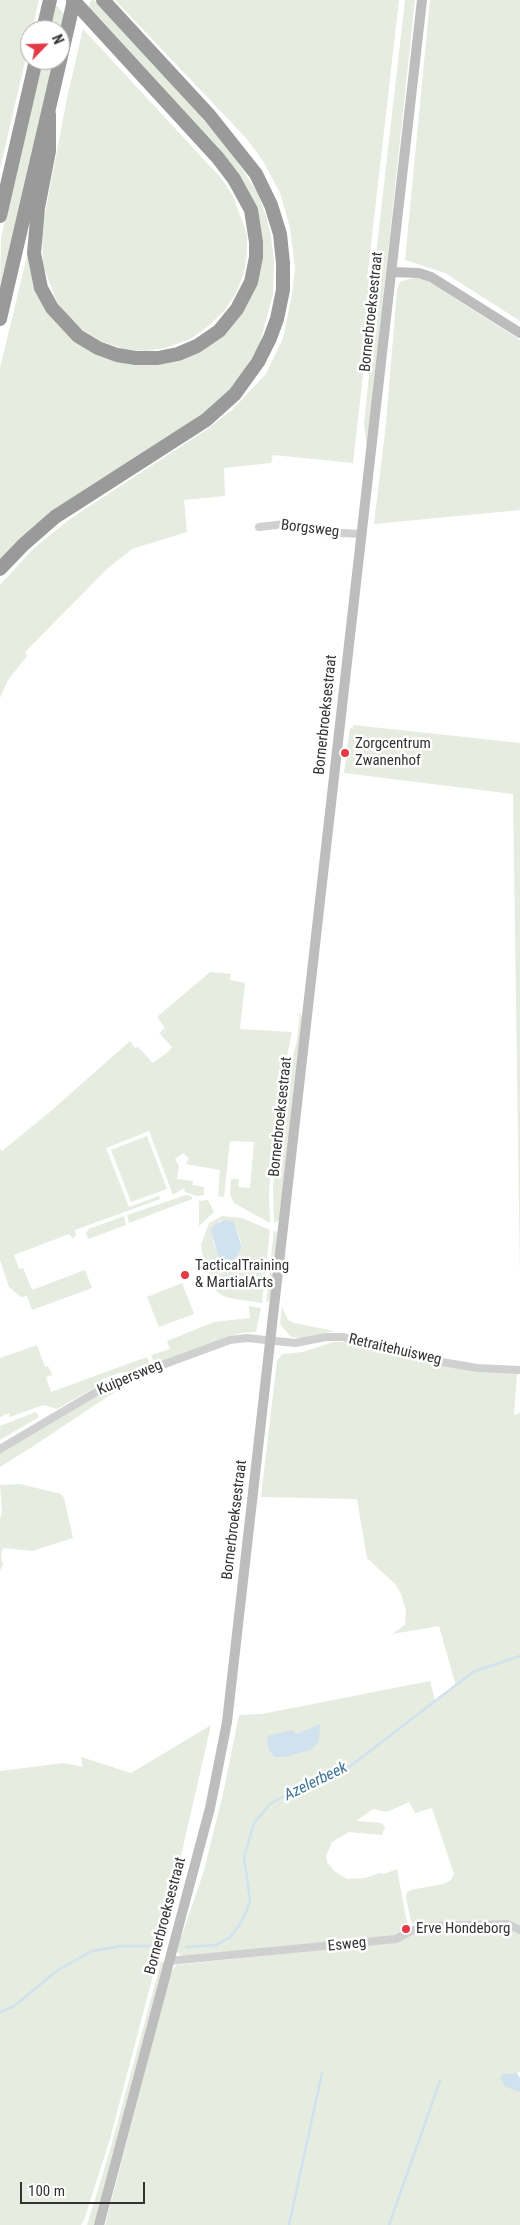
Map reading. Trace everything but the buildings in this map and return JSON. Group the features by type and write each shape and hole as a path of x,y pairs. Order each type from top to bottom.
{"highway":[{"path":"45,20 50,0"},
{"path":"0,320 73,0"},
{"path":"48,114 49,151 38,208 34,253 41,288 52,308 78,336 98,348 117,355 136,358 158,358 178,354 197,346 219,331 237,310 251,282 256,257 256,242 251,210 234,179 218,158 73,0"},
{"path":"0,569 23,544 55,517 206,420 235,394 258,362 277,319 282,290 283,263 280,234 271,205 256,174 210,116 103,0"},
{"path":"0,216 34,70"}],"main road":[{"name":"Bornerbroeksestraat","path":"99,2225 219,1771 227,1722 422,0"},
{"path":"392,272 419,273 431,277 520,332"}],"street":[{"name":"Borgsweg","path":"259,527 285,524 315,532 362,534"},
{"name":"Retraitehuisweg","path":"271,1340 295,1343 343,1337 442,1362 477,1368 520,1370"},
{"name":"Kuipersweg","path":"0,1449 68,1408 126,1378 230,1340 247,1338 271,1340"},
{"name":"Esweg","path":"169,1961 396,1939 424,1926 507,1924 520,1930"}],"shaded area":[{"path":"0,0 39,0 34,20 20,20 20,70 23,70 0,169"},
{"path":"91,0 94,0 131,39 217,135 233,155 257,192 271,237 274,261 273,294 259,346 234,386 211,410 0,562 0,368 28,252 66,333 88,350 113,359 199,349 256,280 250,200 87,12"},
{"path":"115,0 399,0 368,271 372,295 353,463 273,455 271,463 224,468 225,496 184,500 187,532 132,549 108,568 25,652 27,656 8,680 0,698 0,585 33,549 70,519 206,430 232,410 266,374 283,338 292,295 295,268 290,228 280,193 263,161 246,138"},
{"path":"405,0 415,0 367,449 364,424 377,296 374,272"},
{"path":"430,0 520,0 520,321 445,273 405,260"},
{"path":"55,4 65,15 64,20 52,20"},
{"path":"83,29 221,178 233,196 247,235 244,273 235,295 224,311 206,328 190,339 165,348 147,351 123,349 101,341 81,329 66,314 56,300 43,265 42,230 67,98"},
{"path":"41,70 53,70 0,293 1,238"},
{"path":"415,277 426,280 520,340 520,510 374,524 386,423 397,290 400,282"},
{"path":"353,725 520,743 520,1276 513,794 344,773 350,727 353,729"},
{"path":"210,972 231,974 230,980 245,983 240,1029 292,1032 280,1090 271,1164 270,1223 234,1203 230,1195 231,1179 239,1179 238,1187 250,1188 254,1142 230,1141 224,1197 218,1196 220,1170 186,1164 189,1158 183,1153 175,1159 179,1166 177,1179 193,1181 193,1185 204,1187 204,1195 197,1196 185,1192 184,1188 173,1195 149,1131 106,1148 129,1207 159,1196 160,1199 75,1230 76,1235 73,1239 69,1234 14,1255 19,1269 23,1268 32,1290 85,1270 92,1288 32,1310 27,1296 21,1297 9,1287 0,1260 0,1148 2,1151 51,1111 130,1041 135,1048 138,1047 153,1063 169,1051 172,1047 159,1033 165,1028 157,1017"},
{"path":"300,1013 302,1017 279,1220 274,1223 273,1186 283,1096 297,1040"},
{"path":"147,1136 167,1189 131,1202 111,1150"},
{"path":"186,1195 192,1197 192,1199 129,1223 127,1215"},
{"path":"208,1200 214,1212 199,1226 199,1201"},
{"path":"124,1216 126,1225 88,1239 86,1233 89,1229"},
{"path":"222,1216 242,1218 270,1230 262,1303 229,1298 221,1295 215,1289 203,1257 201,1245 209,1223","holes":["224,1220 236,1227 242,1248 232,1263 218,1256 213,1241 219,1221"]},
{"path":"274,1230 278,1234 272,1298 266,1303"},
{"path":"182,1283 194,1314 159,1327 147,1297"},
{"path":"249,1306 261,1308 256,1332 240,1333 157,1363 154,1361 151,1355 170,1349 167,1341 214,1322 250,1318"},
{"path":"282,1307 288,1320 294,1323 334,1331 301,1338 291,1337 280,1324"},
{"path":"333,1342 344,1342 475,1372 517,1373 514,1415 520,1413 520,1927 498,1920 415,1925 411,1922 406,1897 407,1893 410,1890 443,1884 451,1880 454,1874 432,1808 415,1813 409,1802 387,1812 373,1809 356,1821 381,1823 385,1827 382,1835 349,1832 332,1842 326,1856 327,1862 334,1871 347,1879 365,1878 397,1869 407,1923 405,1932 397,1937 203,1956 181,1956 177,1951 203,1874 223,1794 239,1715 262,1714 430,1681 435,1701 456,1686 439,1626 392,1634 405,1625 406,1611 401,1594 395,1584 367,1558 357,1499 261,1497 277,1360 283,1354 303,1352"},
{"path":"37,1345 45,1367 48,1366 52,1375 46,1377 51,1392 147,1357 149,1362 148,1366 136,1371 119,1373 103,1379 101,1384 57,1409 43,1405 10,1417 9,1413 0,1417 0,1358"},
{"path":"137,1377 0,1467 0,1453 105,1390"},
{"path":"36,1412 39,1417 0,1440 0,1426"},
{"path":"20,1484 61,1494 64,1498 73,1538 32,1551 3,1548 1,1555 3,1565 0,1570 0,1519 2,1512 0,1485"},
{"path":"211,1725 157,1960 110,2139 85,2217 81,2225 0,2225 0,1771 64,1763 83,1767 81,1757 131,1773"},
{"path":"505,1926 520,1933 520,2072 502,2074 520,2093 520,2225 105,2225 171,1972 176,1965 347,1947 432,1928"},
{"path":"161,1962 165,1962 96,2225 87,2225 109,2154"}],"water":[{"path":"224,1220 234,1222 242,1248 232,1263 226,1266 218,1256 211,1230 214,1225"},
{"path":"320,1724 319,1742 310,1750 284,1757 274,1757 268,1748 267,1736 292,1730 297,1734"},
{"path":"517,2073 520,2078 520,2093 505,2086 500,2079 502,2074"}],"waterway":[{"name":"Azelerbeek","path":"186,1947 216,1945 230,1937 240,1924 250,1900 244,1857 254,1823 271,1803 295,1791 340,1774 473,1672 520,1656"},
{"name":"Azelerbeek","path":"0,2012 14,2006 58,1970 92,1951 122,1946 155,1946"},
{"path":"289,2225 322,2073"},
{"path":"389,2225 440,2081"}],"place":[{"name":"Zorgcentrum Zwanenhof","path":"345,753"},
{"name":"TacticalTraining & MartialArts","path":"185,1275"},
{"name":"Erve Hondeborg","path":"406,1929"}]}
